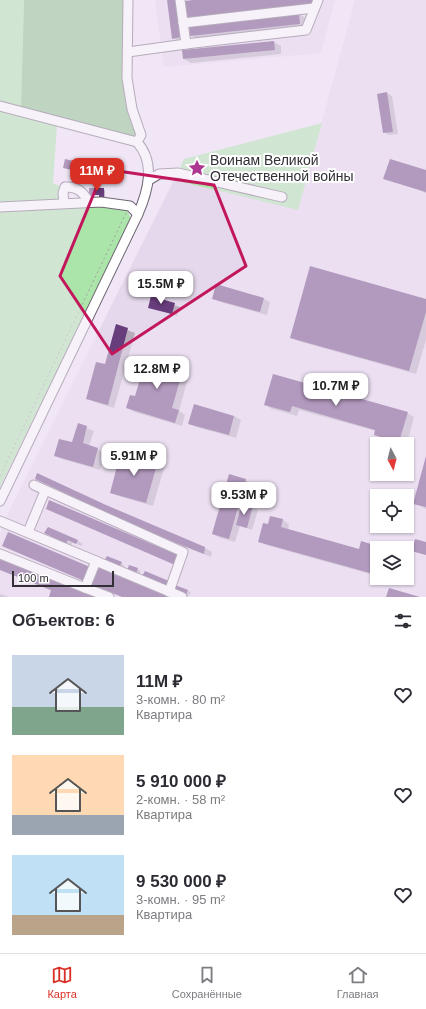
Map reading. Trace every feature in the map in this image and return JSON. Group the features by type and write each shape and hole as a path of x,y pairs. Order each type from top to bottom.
{"lane":[{"path":"128,0 128,94 141,135 137,142"},
{"path":"180,0 186,44"},
{"path":"128,52 306,30 316,4 183,23"},
{"path":"0,106 137,142 142,147 147,160 149,180 144,200 138,214 0,501"},
{"path":"149,180 159,174 178,173 282,197"},
{"path":"64,203 63,193 65,187 73,186 84,193 89,202"},
{"path":"0,207 101,202 130,206 138,214"},
{"path":"34,485 183,552 169,592"},
{"path":"28,532 45,491"},
{"path":"0,521 182,597"},
{"path":"0,554 109,597"},
{"path":"85,588 96,561"}],"path":[{"path":"0,476 130,206"}],"highlighted area":[{"path":"104,169 214,185 246,266 112,354 60,276"}],"shaded area":[{"path":"155,0 335,0 321,53 164,67"},
{"path":"355,0 426,0 426,597 0,597 0,533 9,511 174,180 298,209"}],"green space":[{"path":"0,0 24,0 21,113 57,124 53,184 59,185 61,205 114,205 127,211 131,219 0,487"},
{"path":"24,0 125,0 124,93 137,138 21,107"},
{"path":"322,123 298,210 174,180 184,159"}],"building":[{"path":"167,0 176,0 181,37 172,39"},
{"path":"313,0 314,4 187,19 185,1"},
{"path":"299,13 300,24 190,36 189,25"},
{"path":"274,41 275,50 183,59 182,50"},
{"path":"387,92 393,132 383,133 377,94"},
{"path":"65,159 87,164 85,173 63,168"},
{"path":"390,159 426,170 426,192 383,179"},
{"path":"89,188 104,188 104,198 99,198 99,195 89,195"},
{"path":"310,266 426,299 426,312 409,371 290,338"},
{"path":"216,284 264,298 260,312 212,299"},
{"path":"151,296 175,303 172,314 148,308"},
{"path":"116,324 128,328 108,405 86,399 96,362 105,364"},
{"path":"147,356 184,366 172,408 179,410 175,423 126,408 130,395 135,396"},
{"path":"273,374 408,412 400,437 381,437 374,435 375,430 292,406 290,412 264,405"},
{"path":"194,404 234,416 229,435 188,424"},
{"path":"78,423 87,426 83,443 98,448 93,467 54,456 59,439 72,442"},
{"path":"121,451 158,461 146,503 110,493"},
{"path":"426,456 426,507 414,504"},
{"path":"37,473 106,505 205,547 204,554 141,529 35,479"},
{"path":"229,474 246,479 229,539 212,534"},
{"path":"49,500 180,556 175,565 46,509"},
{"path":"242,503 253,506 247,528 236,525"},
{"path":"270,516 283,519 281,527 359,549 361,541 370,544 370,573 258,542 263,523 268,524"},
{"path":"48,527 78,540 76,544 68,540 66,544 44,533"},
{"path":"8,532 90,567 84,581 2,546"},
{"path":"415,539 426,542 426,555 414,552"},
{"path":"107,556 122,562 119,568 104,561"},
{"path":"0,559 98,597 49,597 51,590 0,570"},
{"path":"129,565 138,568 136,574 127,571"},
{"path":"97,567 169,597 122,597 90,584"},
{"path":"145,571 169,581 166,587 142,576"},
{"path":"175,585 188,590 186,595 173,590"},
{"path":"389,588 420,597 386,597"}],"place":[{"name":"Воинам Великой Отечественной войны","path":"197,168"}]}
